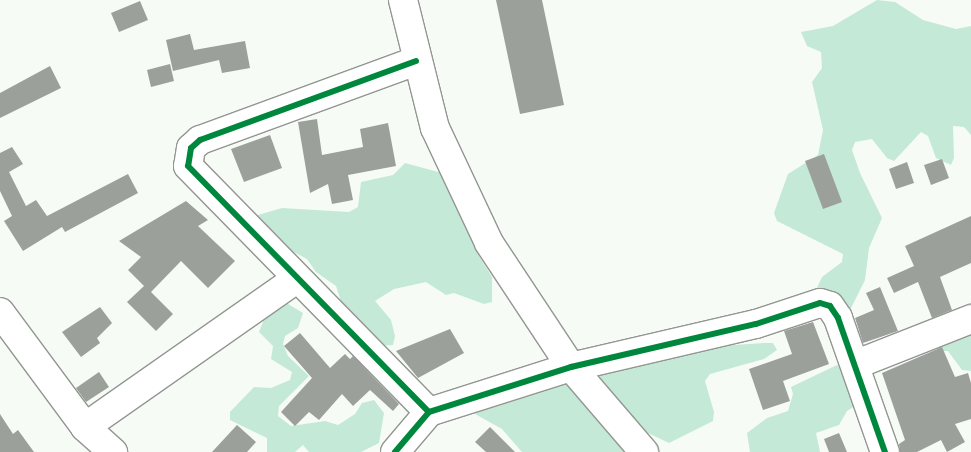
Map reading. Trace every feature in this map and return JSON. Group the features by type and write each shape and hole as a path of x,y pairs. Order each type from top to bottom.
{"street":[{"path":"403,0 416,61 445,153 489,243 571,367 644,452"},
{"path":"416,61 200,140 191,148 188,166 192,173 429,412"},
{"path":"85,427 296,279"},
{"path":"395,452 429,412 571,367 756,324 820,304 833,308 856,364 886,452"},
{"path":"856,364 971,319"},
{"path":"3,324 85,427 112,452"}],"green space":[{"path":"877,0 895,2 923,20 956,29 971,26 971,135 964,127 953,126 954,158 951,165 936,158 928,136 921,132 894,161 887,158 872,139 855,142 852,150 860,173 882,218 869,248 865,280 851,308 843,309 815,292 822,277 842,262 843,254 777,221 774,213 788,174 818,155 823,130 812,82 822,68 821,52 807,46 801,32 833,26"},
{"path":"405,163 442,173 465,199 479,256 492,277 492,302 484,304 454,293 446,295 426,282 394,289 375,301 391,320 395,336 393,345 377,346 343,308 336,286 316,272 307,259 263,236 254,223 258,215 282,208 349,212 358,207 361,182 393,175"},
{"path":"270,304 288,304 303,313 298,328 285,336 283,344 288,356 309,376 279,406 278,416 291,426 325,421 338,425 355,414 362,403 374,400 384,413 379,443 361,452 309,452 303,445 295,452 267,452 267,438 230,420 230,412 254,387 271,388 290,380 292,372 271,359 273,346 259,332"},
{"path":"971,328 971,371 962,370 948,351 938,351 938,344"},
{"path":"773,343 777,350 764,359 710,374 705,381 714,412 713,421 669,443 648,433 595,377 610,367 689,348"},
{"path":"837,365 844,369 861,402 847,411 839,425 816,433 820,452 750,452 747,433 767,418 788,411 793,394 791,387"},
{"path":"565,382 583,393 629,446 626,452 522,452 502,429 475,414 479,407"}],"building":[{"path":"496,0 542,0 564,105 520,114"},
{"path":"140,1 148,20 119,32 111,13"},
{"path":"190,34 194,50 245,41 250,68 222,73 219,60 173,71 166,40"},
{"path":"170,64 174,81 151,87 147,70"},
{"path":"50,66 61,88 0,118 0,93"},
{"path":"317,119 322,155 363,147 360,129 388,123 396,166 348,175 353,200 332,204 328,184 310,193 298,122"},
{"path":"270,135 282,168 244,182 231,149"},
{"path":"12,147 23,164 9,172 26,206 36,200 47,216 128,174 138,193 65,232 62,227 23,251 4,221 12,216 0,191 0,153"},
{"path":"824,154 842,202 823,209 805,161"},
{"path":"942,159 949,178 931,185 924,165"},
{"path":"907,162 914,183 896,189 889,169"},
{"path":"186,201 208,220 198,226 235,261 208,288 181,261 151,292 173,314 156,331 127,302 144,286 128,270 141,257 119,241"},
{"path":"971,216 971,263 940,277 952,310 932,318 918,282 894,293 887,278 914,266 905,246"},
{"path":"880,287 898,331 863,343 855,318 874,310 866,293"},
{"path":"100,307 112,323 97,338 100,343 81,357 62,332"},
{"path":"813,322 829,364 783,381 790,401 763,410 749,369 792,354 784,331"},
{"path":"450,329 464,353 418,378 396,351"},
{"path":"300,333 330,368 345,354 350,359 353,356 399,404 393,411 370,390 353,406 342,394 319,420 309,412 295,426 281,412 312,378 284,346"},
{"path":"942,347 955,377 968,373 971,383 971,419 955,424 965,442 947,452 941,440 917,452 900,452 899,444 905,440 882,373"},
{"path":"99,372 109,387 86,402 76,388"},
{"path":"0,414 13,434 18,430 34,452 0,452"},
{"path":"237,425 256,442 247,452 212,452"},
{"path":"490,427 515,452 486,452 475,442"},
{"path":"839,433 847,452 829,452 824,439"}],"cycle path":[{"path":"416,61 200,140 191,148 188,166 429,412"},
{"path":"395,452 429,412 571,367 756,324 820,303 830,306 838,318 885,452"}]}
